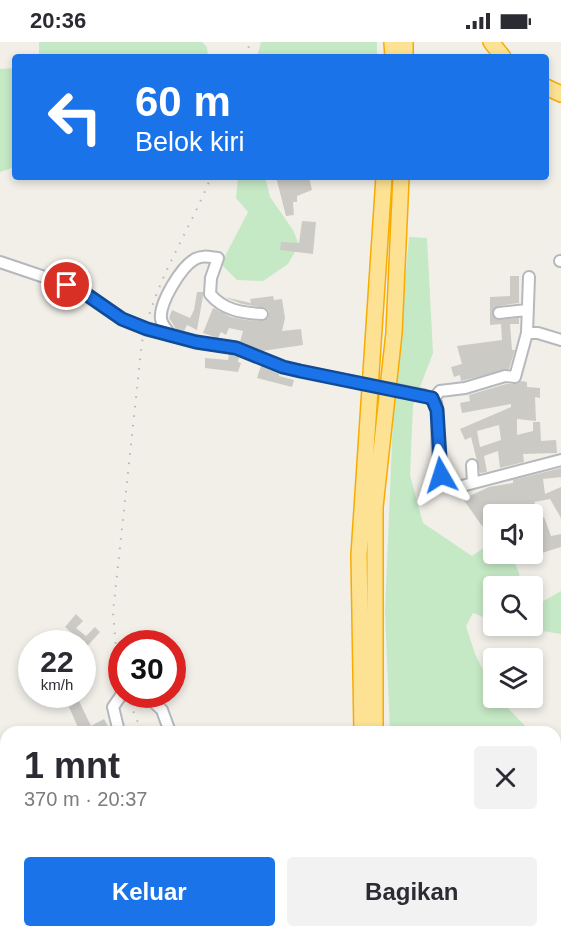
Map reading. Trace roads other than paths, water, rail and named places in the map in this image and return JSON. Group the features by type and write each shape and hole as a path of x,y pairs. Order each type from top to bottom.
{"highway":[{"path":"491,42 501,54"},
{"path":"362,726 359,555 384,180"},
{"path":"375,726 375,507 394,333 401,180"}],"street":[{"path":"171,335 162,322 161,313 165,301 180,274 194,260 205,256 218,258 210,288 210,294 215,300 220,305 237,311 262,314"},
{"path":"0,262 80,290 122,319 171,335 236,348 283,367 428,397 440,391 465,388 505,376 515,376 527,333 526,310 529,277"},
{"path":"499,313 526,310"},
{"path":"527,333 538,333 561,340"},
{"path":"428,397 437,410 441,475 454,487 561,460"},
{"path":"472,465 473,483"},
{"path":"113,708 118,726"},
{"path":"160,708 168,726"}],"railway":[{"path":"247,54 250,42"},
{"path":"115,630 113,612 142,342 163,278 210,180"},
{"path":"132,708 139,726"}]}
